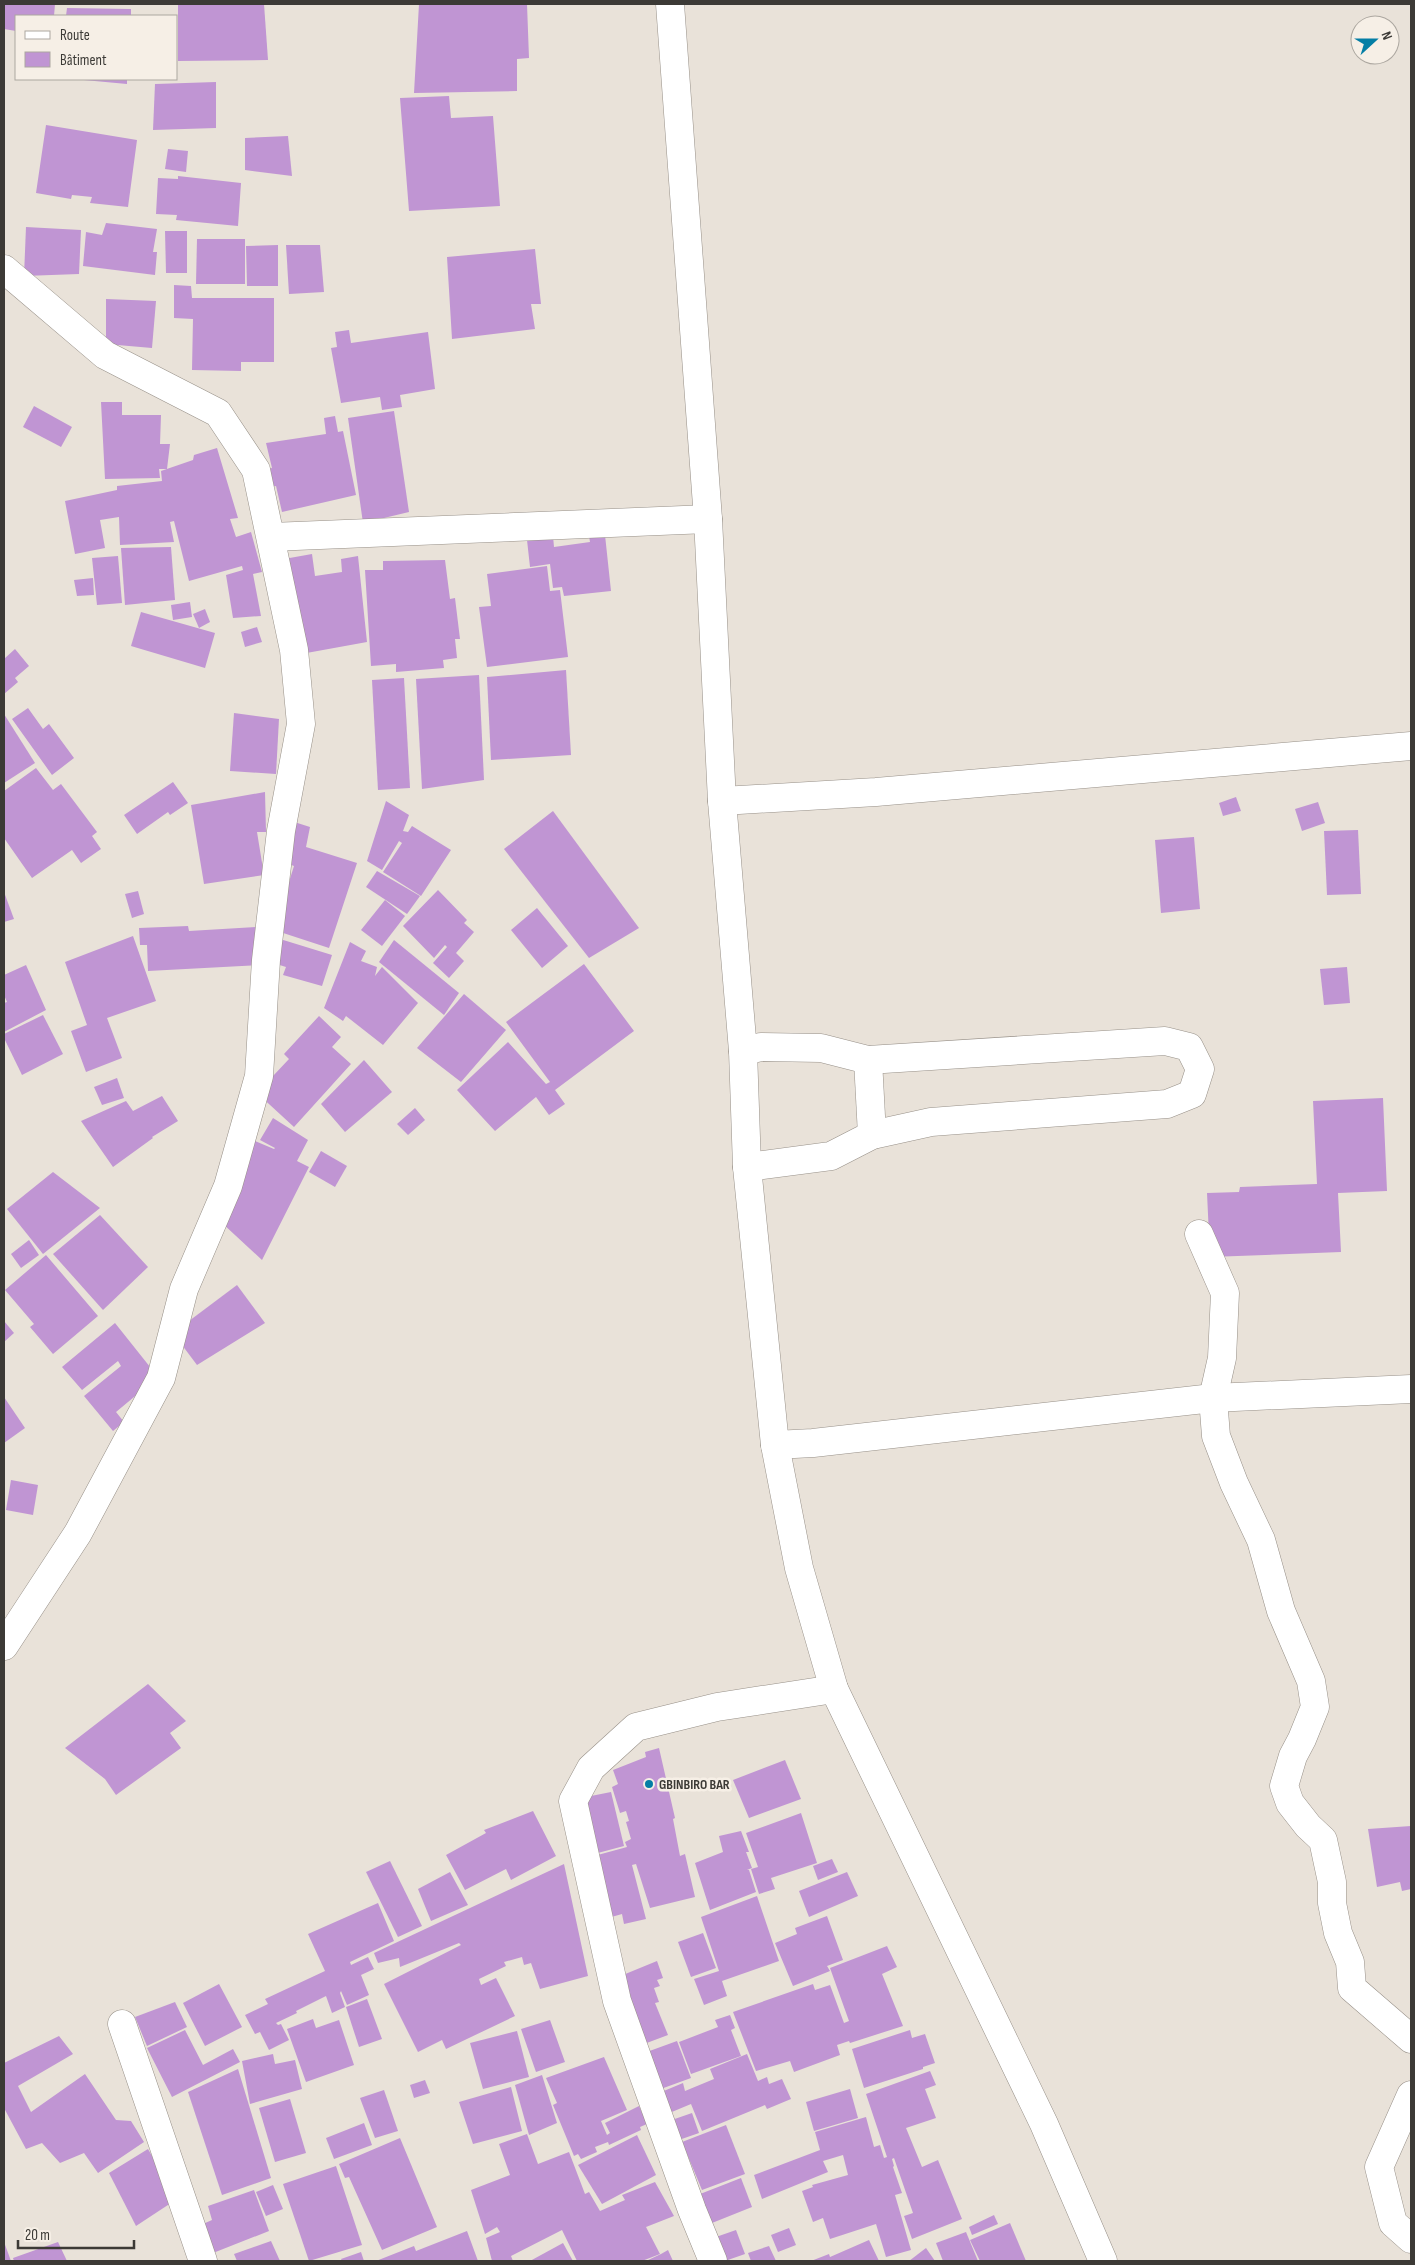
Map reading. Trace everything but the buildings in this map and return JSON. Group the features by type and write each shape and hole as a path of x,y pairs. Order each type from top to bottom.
{"street":[{"path":"670,4 708,519 722,801 743,1051 747,1167 775,1445 799,1568 834,1689 1044,2124 1102,2261"},
{"path":"4,270 105,355 218,413 256,470 294,650 301,724 281,831 266,960 259,1076 228,1186 184,1289 161,1378 78,1533 4,1646"},
{"path":"271,537 708,519"},
{"path":"722,801 876,792 1411,746"},
{"path":"743,1051 761,1047 821,1048 868,1060 1165,1042 1189,1047 1200,1069 1192,1094 1167,1104 931,1122 872,1134 830,1156 747,1167"},
{"path":"868,1060 872,1134"},
{"path":"1199,1234 1225,1293 1222,1358 1213,1398 1216,1436 1234,1483 1261,1540 1281,1611 1311,1681 1315,1707 1293,1756 1284,1786 1290,1803 1308,1826 1323,1840 1332,1882 1332,1903 1338,1933 1350,1962 1352,1988 1411,2039"},
{"path":"775,1445 813,1443 1213,1398 1411,1389"},
{"path":"713,2261 692,2210 617,2002 573,1801 591,1768 636,1727 717,1707 834,1689"},
{"path":"122,2024 203,2261"},
{"path":"1411,2095 1379,2167 1393,2223 1411,2239"}],"place":[{"name":"GBINBIRO BAR","path":"649,1784"}]}
